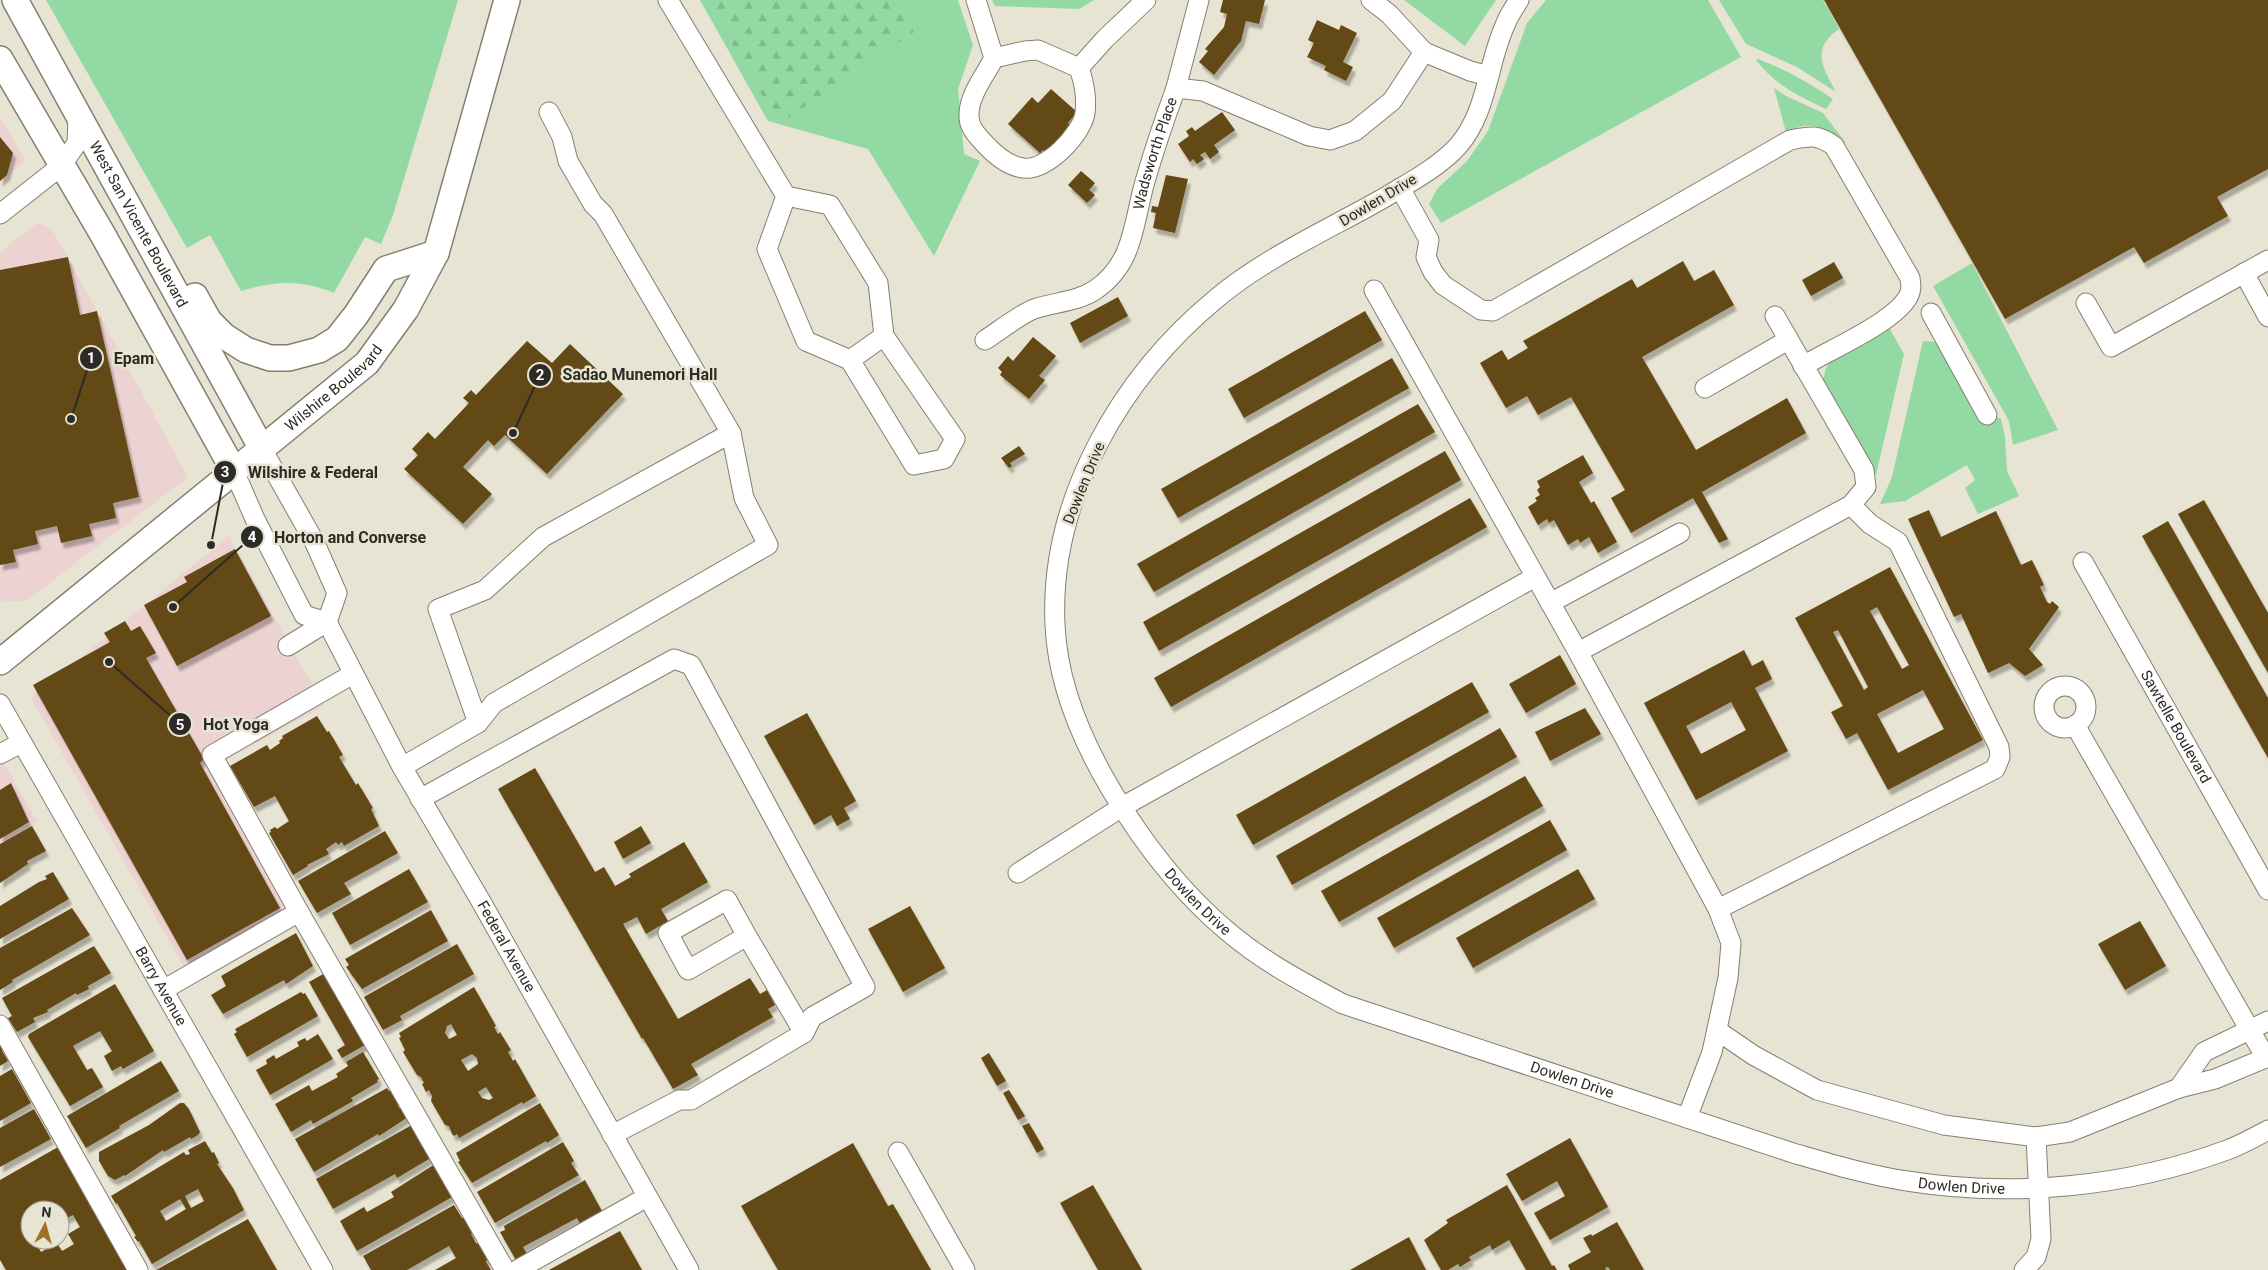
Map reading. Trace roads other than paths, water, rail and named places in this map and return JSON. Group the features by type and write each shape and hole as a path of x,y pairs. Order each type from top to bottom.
{"main road":[{"name":"West San Vicente Boulevard","path":"15,0 262,450"},
{"name":"Wilshire Boulevard","path":"0,662 367,363 406,309 436,253 507,0"},
{"path":"0,59 61,166 103,234 234,471"},
{"path":"115,182 151,219 209,321 224,336 246,350 270,358 289,358 319,350 337,339 356,315 386,268 436,253"}],"street":[{"path":"668,0 786,196 830,205 878,283 884,336 955,439 944,459 914,465 850,360 806,341 767,249 786,196"},
{"path":"976,0 994,58 973,98 969,114 972,129 988,147 1010,164 1025,169 1046,162 1063,148 1080,127 1085,114 1084,83 1078,68 1038,50 1024,51 994,58"},
{"path":"1078,68 1146,0"},
{"path":"1176,88 1198,0"},
{"path":"1371,0 1389,14 1424,52 1470,71 1489,76"},
{"name":"Dowlen Drive","path":"1519,0 1505,25 1472,127 1457,147 1436,165 1400,188 1253,272 1212,303 1179,333 1138,380 1104,434 1084,474 1065,526 1056,576 1055,626 1062,673 1073,712 1089,751 1109,788 1145,843 1171,877 1225,930 1276,968 1343,1004 1793,1153 1858,1171 1899,1180 1957,1186 2040,1188 2105,1182 2172,1168 2229,1149 2268,1130"},
{"name":"Wadsworth Place","path":"985,340 1033,309 1059,304 1095,290 1114,273 1130,247 1146,177 1176,88 1203,92 1309,136 1330,140 1355,131 1392,101 1424,52"},
{"path":"402,767 478,723 494,703 768,546 744,498 731,433 603,214 593,204 568,160 562,137 548,112"},
{"path":"0,214 61,166 77,143 78,117"},
{"path":"1400,188 1429,240 1426,257 1433,272 1443,285 1482,310 1493,311 1790,140 1807,136 1821,137 1834,146 1910,278 1911,288 1902,306 1883,321 1804,366"},
{"path":"2086,303 2110,347 2268,260"},
{"path":"2244,274 2268,316"},
{"path":"1374,290 1578,652 1718,909 1731,943 1718,1031 1687,1118"},
{"path":"1931,313 1987,415"},
{"path":"1578,652 1851,505 1866,487 1864,470 1775,316"},
{"path":"850,360 884,336"},
{"path":"1705,388 1788,340"},
{"path":"478,723 438,609 486,590 543,537 731,433"},
{"path":"262,450 314,541 337,593 327,622 288,646"},
{"path":"234,471 255,519 304,615 327,622"},
{"path":"1718,909 1995,769 2000,757 1999,748 1898,542 1870,524 1851,505"},
{"path":"1550,603 1680,533"},
{"name":"Sawtelle Boulevard","path":"2083,562 2268,890"},
{"path":"1018,873 1122,807 1535,577"},
{"name":"Federal Avenue","path":"327,622 402,767 480,898 689,1270"},
{"path":"420,799 674,659 691,665 865,987 812,1017 804,1033 691,1100 679,1100 612,1136"},
{"path":"353,674 212,755 220,783 300,912 505,1270"},
{"name":"Barry Avenue","path":"0,704 20,743 322,1270"},
{"path":"1718,1031 1753,1055 1817,1090 1944,1125 2036,1137 2070,1132 2179,1088 2216,1079 2267,1057 2249,1029 2075,725"},
{"path":"0,754 20,743"},
{"path":"162,990 300,912"},
{"path":"748,936 804,1033"},
{"path":"2179,1088 2204,1052 2268,1021"},
{"path":"0,1024 138,1270"},
{"path":"2024,1270 2036,1257 2041,1239 2036,1137"},
{"path":"898,1152 965,1270"},
{"path":"517,1270 647,1197"}],"place":[{"name":"Epam","path":"71,419"},
{"name":"Sadao Munemori Hall","path":"513,433"},
{"name":"Wilshire & Federal","path":"211,545"},
{"name":"Horton and Converse","path":"173,607"},
{"name":"Hot Yoga","path":"109,662"}]}
